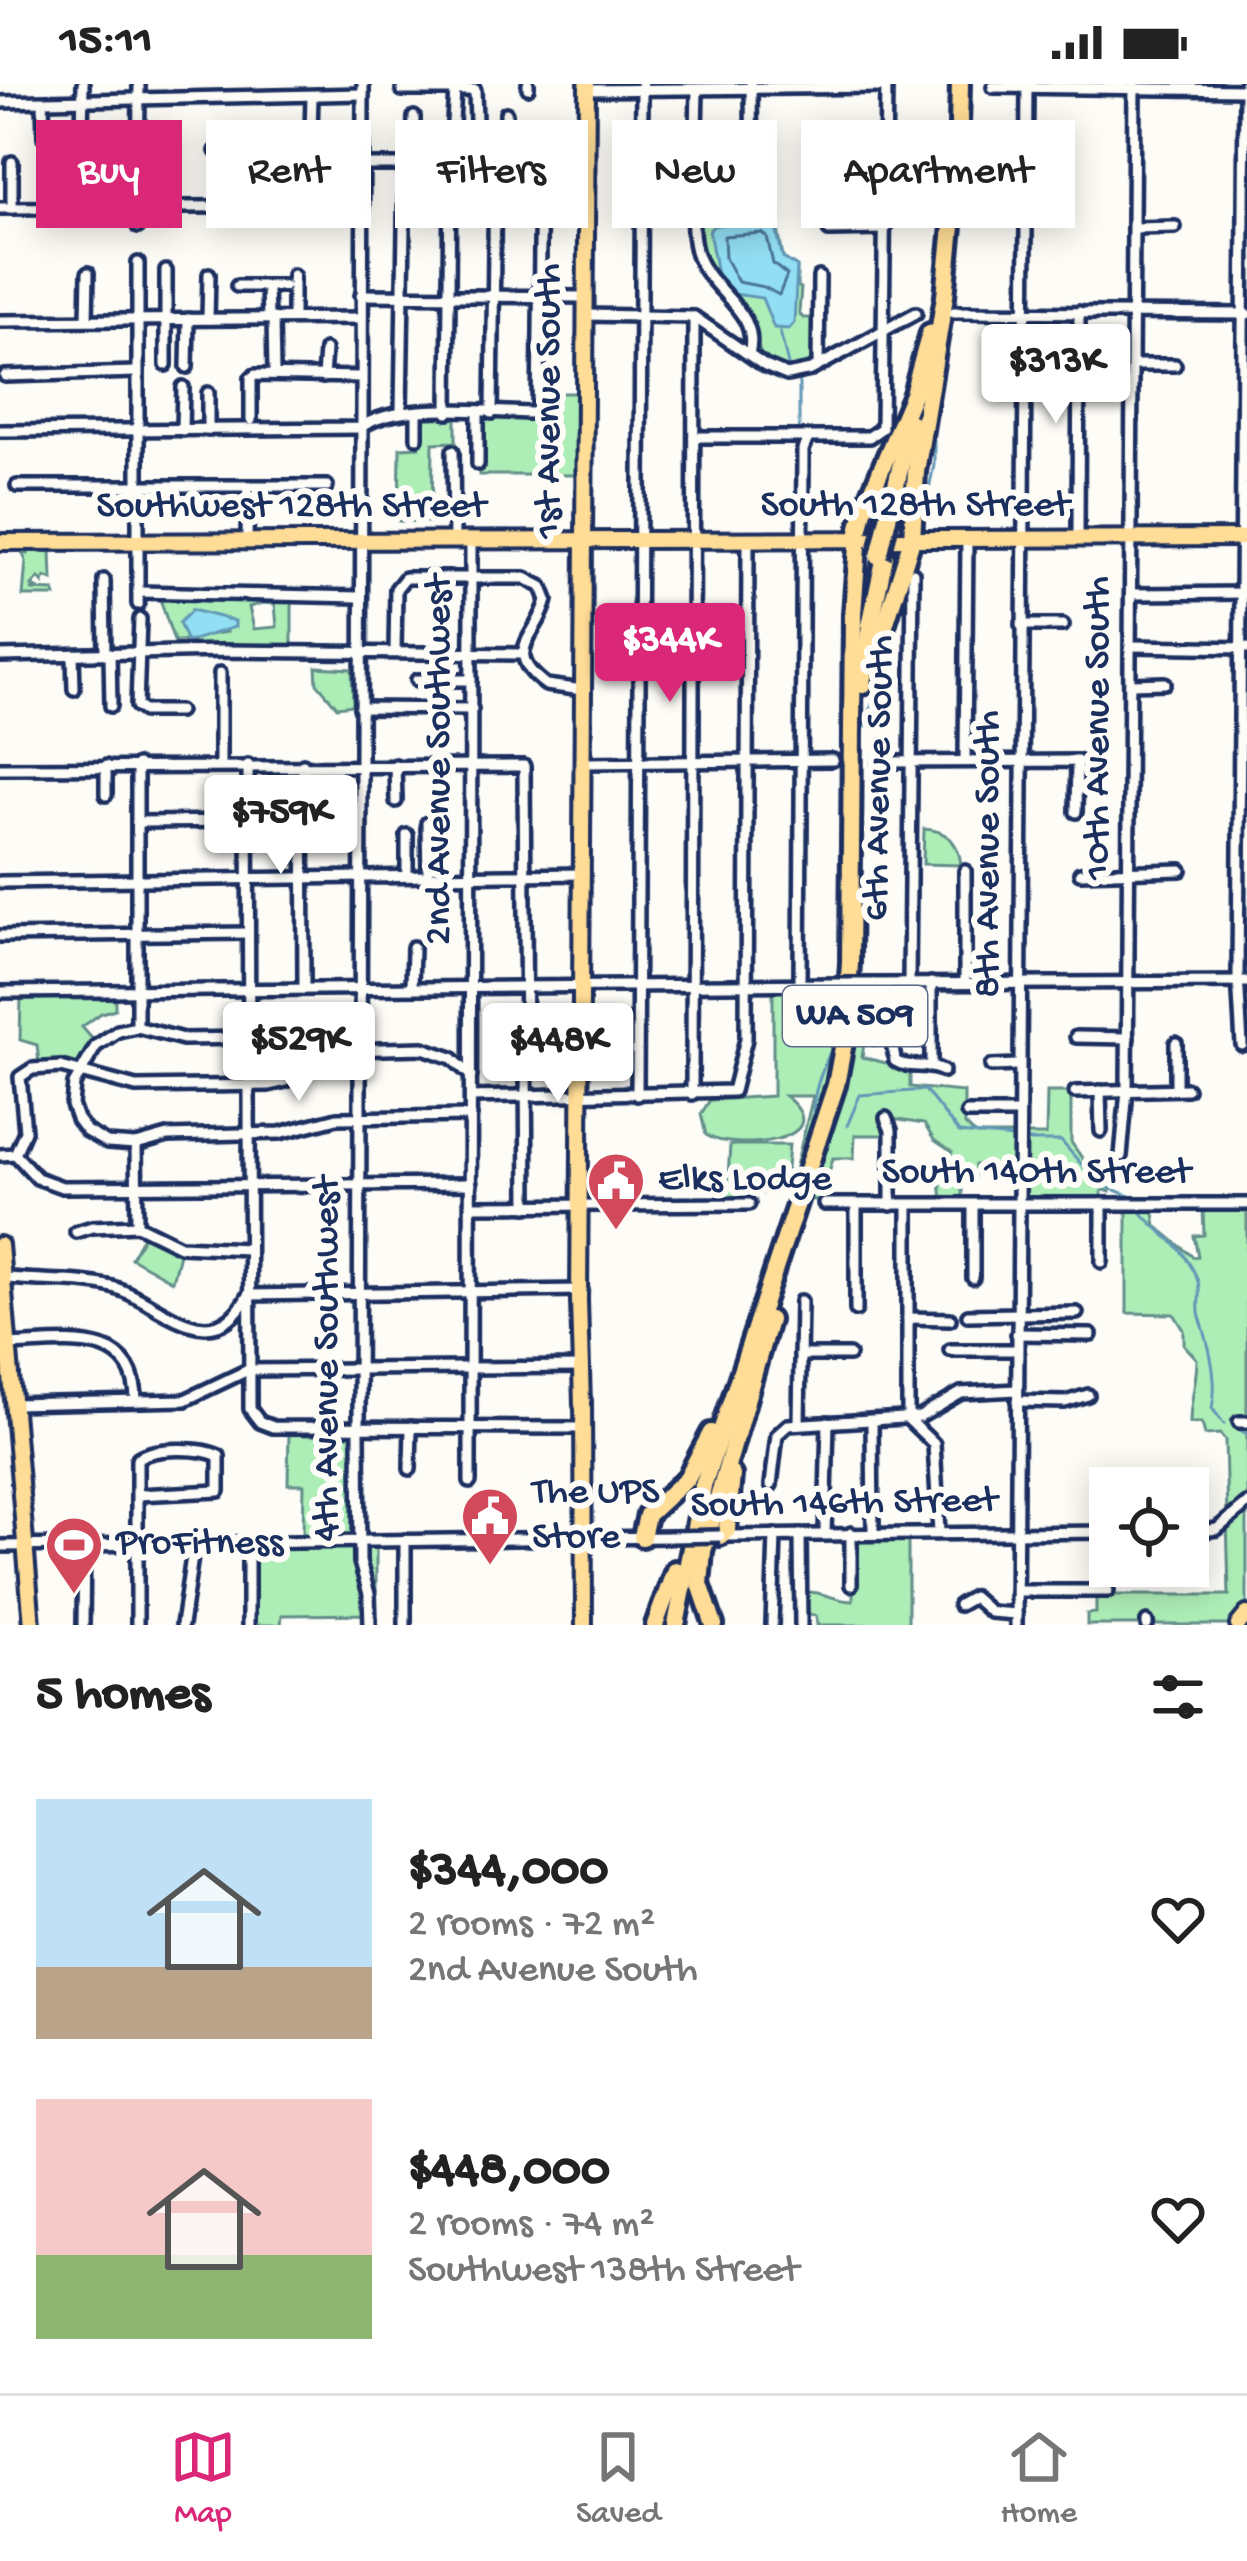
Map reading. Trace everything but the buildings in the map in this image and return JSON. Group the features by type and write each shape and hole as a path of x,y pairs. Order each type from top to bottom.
{"highway":[{"name":"WA 509","path":"890,523 948,314 958,166 956,84"},
{"name":"WA 509","path":"681,1625 703,1486 836,1085 845,1037 856,721 882,556 930,333 947,229 956,84"},
{"path":"856,721 878,641 905,572 916,472 948,314"},
{"path":"856,721 859,539 864,510 913,394 930,333"},
{"name":"WA 509","path":"681,1625 710,1488 844,1088 859,970 856,721"},
{"path":"642,1537 647,1515 692,1472 773,1276"},
{"path":"714,1625 700,1584 704,1551 774,1302"},
{"path":"655,1625 671,1585 688,1508 719,1413"},
{"path":"731,1532 741,1418"}],"main road":[{"name":"1st Avenue South","path":"586,120 587,87"},
{"name":"1st Avenue South","path":"581,1625 585,228"},
{"name":"South 128th Street","path":"583,541 1244,538"},
{"name":"Southwest 128th Street","path":"0,542 583,541"},
{"path":"0,1245 13,1404 8,1434 32,1625"},
{"path":"1238,1625 1247,1614"}],"street":[{"path":"82,120 83,84"},
{"path":"139,84 139,120"},
{"path":"587,87 697,90 886,85 884,423 880,432 869,437 694,437"},
{"name":"8th Avenue South","path":"1016,1619 1027,85"},
{"path":"751,86 751,120"},
{"name":"10th Avenue South","path":"1121,1156 1128,1038 1134,86"},
{"path":"637,1095 642,87"},
{"path":"993,87 1245,88 1241,1046"},
{"path":"0,102 312,96 363,89"},
{"name":"4th Avenue Southwest","path":"363,89 363,120"},
{"path":"402,90 475,90 476,120"},
{"path":"454,120 455,90"},
{"path":"697,90 695,250 706,275 748,322 749,354"},
{"path":"311,120 312,96"},
{"path":"43,102 44,120"},
{"path":"505,120 506,113"},
{"path":"12,162 6,208 36,207"},
{"path":"1133,228 1175,227"},
{"name":"4th Avenue Southwest","path":"362,228 359,1429 360,1540 370,1625"},
{"path":"401,412 407,228"},
{"path":"448,413 450,228"},
{"path":"492,413 498,228"},
{"path":"0,431 360,428 401,412 538,413 541,228"},
{"path":"829,230 885,230"},
{"path":"138,263 138,598 359,597"},
{"path":"166,271 166,365"},
{"path":"87,320 88,273"},
{"path":"208,319 209,274"},
{"path":"293,275 293,317"},
{"path":"818,366 819,277"},
{"path":"237,286 284,286"},
{"path":"268,286 274,372"},
{"path":"361,295 585,297"},
{"path":"1078,313 1078,539"},
{"path":"584,315 694,317 780,374 804,373 884,335 916,314"},
{"path":"948,314 1245,314"},
{"path":"692,1094 694,317"},
{"path":"0,321 361,318"},
{"path":"188,319 188,367"},
{"path":"323,377 325,350"},
{"path":"1132,365 1175,365"},
{"path":"5,376 136,372"},
{"path":"251,420 251,379 274,372 282,377 360,376"},
{"path":"182,430 183,387"},
{"path":"208,393 208,430"},
{"path":"417,412 417,438"},
{"path":"478,413 478,464"},
{"path":"800,984 803,450 808,438"},
{"name":"2nd Avenue Southwest","path":"453,451 470,576 470,1482"},
{"path":"17,486 327,485"},
{"path":"247,540 248,486"},
{"path":"965,761 967,539"},
{"path":"471,1097 731,1094 745,1048 748,540"},
{"name":"6th Avenue South","path":"909,983 913,573"},
{"path":"395,652 399,582 413,576 525,578 545,592 546,607 529,632 523,653 541,682 583,690"},
{"path":"104,580 111,706"},
{"path":"1132,594 1244,593"},
{"path":"140,619 137,706 144,711 179,711"},
{"path":"1021,625 1063,625"},
{"path":"1131,646 1244,648"},
{"path":"0,656 523,653"},
{"path":"73,655 74,689"},
{"path":"220,673 220,764"},
{"path":"417,680 471,680"},
{"path":"1131,684 1165,683"},
{"path":"360,708 472,709"},
{"path":"584,763 833,760"},
{"path":"880,762 1077,761 1076,812"},
{"path":"303,764 304,988"},
{"path":"136,765 137,1027"},
{"path":"248,765 248,1396 255,1417 270,1427 582,1428"},
{"path":"395,765 396,802"},
{"path":"106,766 106,795"},
{"path":"0,768 524,766 526,1206"},
{"path":"136,822 248,821"},
{"path":"428,823 428,875"},
{"path":"407,835 407,875"},
{"path":"1080,873 1181,870"},
{"path":"965,871 965,982"},
{"path":"0,882 584,874"},
{"path":"0,935 248,933"},
{"path":"412,988 413,947"},
{"path":"0,992 1243,982"},
{"path":"931,983 935,1026 931,1065"},
{"path":"875,1038 877,1014 886,1015 895,1061 943,1071"},
{"path":"248,1038 183,1039 137,1027 118,1031 95,1046 79,1071 72,1105 86,1131 107,1143 136,1145 168,1136 280,1133 329,1119 471,1116"},
{"path":"1076,1037 1128,1038"},
{"path":"1075,1092 1182,1089 1176,1043"},
{"path":"15,1154 25,1131 20,1077 37,1068 79,1071 136,1087 248,1087 286,1081 340,1051 433,1049 452,1058 471,1076"},
{"path":"991,1066 1018,1065"},
{"path":"1100,1091 1101,1131"},
{"path":"967,1113 1018,1113"},
{"path":"886,1118 891,1130 891,1205"},
{"path":"136,1145 137,1225"},
{"path":"0,1155 15,1154"},
{"path":"15,1154 30,1173 53,1185 471,1184"},
{"path":"471,1206 749,1204"},
{"name":"South 140th Street","path":"824,1204 1247,1204"},
{"path":"1102,1204 1102,1262"},
{"path":"856,1205 856,1310"},
{"path":"908,1205 908,1419 934,1444 939,1533"},
{"path":"973,1205 973,1278"},
{"path":"76,1232 137,1225 181,1246 248,1249"},
{"path":"1,1277 110,1286 192,1327 226,1318 248,1294 582,1293"},
{"path":"799,1422 801,1301"},
{"path":"968,1315 1078,1313"},
{"path":"908,1318 950,1319"},
{"path":"1017,1334 1091,1335"},
{"path":"8,1345 89,1344 119,1356 132,1372 136,1401"},
{"path":"950,1350 1017,1350"},
{"path":"800,1355 849,1354"},
{"path":"13,1404 194,1398 248,1370 582,1367"},
{"path":"771,1485 777,1435 783,1427 799,1422 908,1419 928,1415 961,1393 1065,1402 1088,1395"},
{"path":"825,1534 828,1422"},
{"path":"872,1422 873,1533"},
{"path":"410,1469 411,1427"},
{"path":"136,1625 136,1543 137,1495 138,1456 148,1452 217,1454 220,1460 219,1491 137,1495"},
{"path":"873,1478 886,1478"},
{"path":"1209,1531 1247,1504"},
{"name":"South 146th Street","path":"0,1546 670,1537 731,1532 1089,1532"},
{"path":"851,1533 851,1585"},
{"path":"772,1625 775,1535"},
{"path":"800,1535 801,1625"},
{"path":"405,1540 405,1625"},
{"path":"182,1625 194,1543"},
{"path":"248,1543 248,1625"},
{"path":"83,1625 84,1544"},
{"path":"1017,1591 1108,1592"},
{"path":"959,1605 973,1597 990,1612 1016,1619"}],"green space":[{"path":"699,228 778,229 783,258 797,267 799,313 803,318 817,318 817,364 789,370 762,359 753,329 698,250"},
{"path":"542,393 577,393 576,475 479,475 479,417 541,417"},
{"path":"419,415 456,416 456,442 433,443 432,522 399,521 400,448 419,447"},
{"path":"47,546 52,580 45,577 43,583 39,578 32,586 37,588 31,590 54,591 55,596 23,596 23,554 28,554 28,548"},
{"path":"159,596 292,598 292,648 184,647 184,641 174,641","holes":["275,604 277,627 254,629 249,607","192,610 226,620 227,632 196,637 191,643"]},
{"path":"316,667 352,669 353,705 337,707 317,683"},
{"path":"924,829 950,839 961,865 923,864"},
{"path":"872,989 862,1057 910,1069 910,1087 964,1092 964,1124 976,1135 1046,1135 1047,1092 1071,1092 1071,1142 1091,1171 1113,1183 1110,1192 1102,1189 1102,1197 1023,1198 1022,1166 975,1165 974,1178 962,1179 962,1201 942,1201 939,1171 948,1169 952,1152 934,1140 924,1124 893,1119 892,1135 855,1135 854,1158 833,1158 821,1200 788,1199 813,1096 785,1096 799,1111 801,1124 778,1139 738,1143 706,1135 701,1114 710,1100 773,1096 773,990"},
{"path":"115,996 115,1009 82,1027 95,1042 76,1065 39,1064 37,1045 20,1040 21,998"},
{"path":"730,1145 789,1145 786,1180 780,1190 731,1200 727,1193"},
{"path":"1127,1207 1153,1207 1156,1226 1193,1257 1198,1256 1194,1236 1204,1235 1203,1207 1247,1207 1247,1603 1231,1625 1152,1625 1146,1617 1140,1625 1087,1625 1087,1614 1096,1613 1096,1595 1229,1595 1225,1440 1220,1434 1205,1435 1202,1423 1190,1423 1197,1359 1184,1345 1184,1330 1174,1314 1127,1313"},
{"path":"144,1235 180,1250 172,1281 131,1258"},
{"path":"289,1431 355,1435 351,1537 303,1537 304,1484 288,1484"},
{"path":"908,1538 908,1625 817,1625 816,1616 798,1610 797,1602 806,1592 853,1601 853,1539"},
{"path":"376,1543 376,1614 282,1615 281,1625 253,1625 256,1548"}],"water":[{"path":"776,228 783,258 797,267 794,323 789,329 774,328 762,298 734,294 717,274 709,231"},
{"path":"192,610 235,621 235,627 187,642 179,623"}],"waterway":[{"path":"780,331 789,369"},
{"path":"799,380 799,432"},
{"path":"921,527 934,465 934,440"},
{"path":"866,726 892,629"},
{"path":"843,749 843,771"},
{"path":"816,1128 815,1095 837,1037"},
{"path":"847,1126 860,1095 925,1090 959,1133 1013,1138"},
{"path":"1025,1141 1061,1141 1098,1183 1139,1200"},
{"path":"1139,1209 1180,1249 1196,1276 1199,1314 1214,1374 1212,1408 1224,1424"},
{"path":"1238,1429 1247,1434"}],"place":[{"name":"Elks Lodge","path":"616,1232"},
{"name":"The UPS Store","path":"490,1567"},
{"name":"ProFitness","path":"74,1596"}]}
